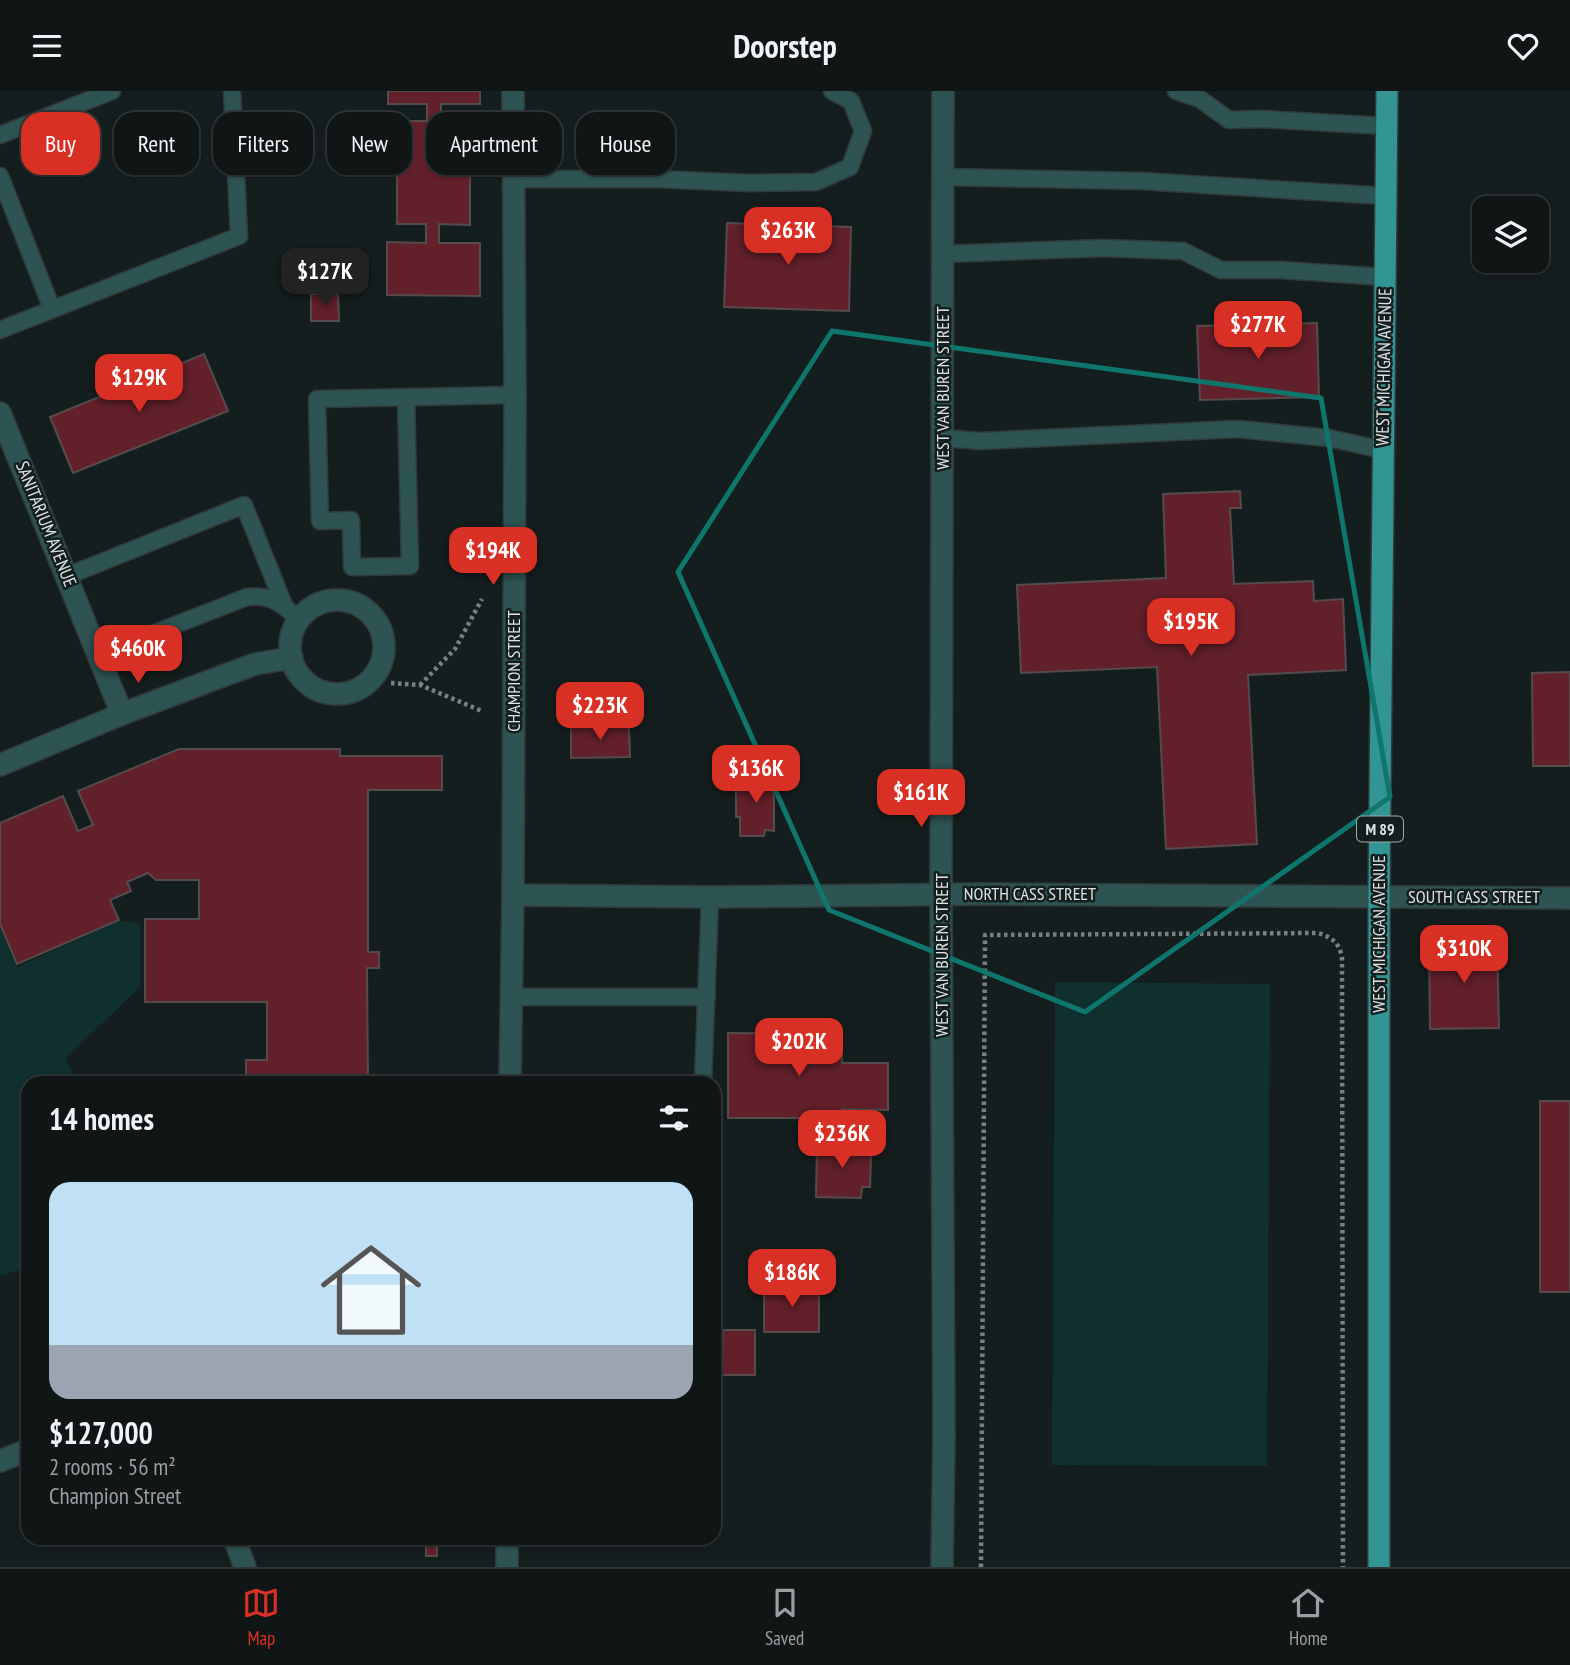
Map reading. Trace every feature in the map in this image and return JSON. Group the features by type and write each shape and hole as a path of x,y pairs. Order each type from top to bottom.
{"highway":[{"name":"WEST MICHIGAN AVENUE","path":"1379,1567 1379,897 1387,91"}],"street":[{"name":"CHAMPION STREET","path":"510,1076 515,395 513,91"},
{"name":"WEST VAN BUREN STREET","path":"942,1567 943,91"},
{"name":"SANITARIUM AVENUE","path":"0,413 122,714"},
{"path":"337,599 353,602 367,610 377,622 383,637 384,653 379,668 370,681 357,690 342,694 326,693 312,687 300,676 292,658 291,612 323,601 337,599"},
{"path":"0,765 122,714 255,664 292,658"},
{"name":"NORTH CASS STREET","path":"513,895 1379,897"},
{"name":"SOUTH CASS STREET","path":"1379,897 1570,898"},
{"path":"0,1461 21,1453"},
{"path":"237,1545 245,1567"},
{"path":"507,1545 507,1567"}],"lane":[{"path":"0,135 113,91"},
{"path":"0,330 239,236 232,91"},
{"path":"512,179 816,182 850,167 863,131 851,101 832,91"},
{"path":"1176,91 1200,99 1229,120 1262,119 1386,126"},
{"path":"0,176 52,309"},
{"path":"944,177 1141,181 1386,196"},
{"path":"943,254 1103,248 1183,251 1221,270 1281,270 1385,277"},
{"path":"406,397 410,566 352,567 351,520 320,521 317,399 406,397 515,395"},
{"path":"943,438 980,441 1238,429 1329,438 1383,450"},
{"path":"67,576 244,505 291,612"},
{"path":"98,655 247,597 258,595 273,599 291,612"},
{"path":"703,1076 710,897"},
{"path":"511,997 707,997"}],"path":[{"path":"420,685 455,649 482,599"},
{"path":"391,683 420,685 482,711"},
{"path":"981,1567 985,935 1318,933 1329,936 1340,947 1342,957 1343,1567"}],"highlighted area":[{"path":"832,331 1321,398 1390,797 1085,1012 829,910 678,572"}],"shaded area":[{"path":"119,921 140,923 140,987 66,1058 73,1076 21,1076 21,1270 0,1275 0,928 17,967"},
{"path":"1055,982 1270,984 1267,1466 1052,1465"}],"building":[{"path":"388,91 480,91 480,104 441,104 441,112 427,112 427,104 388,104"},
{"path":"412,121 426,121 426,175 470,175 470,225 439,224 439,243 480,243 480,296 387,295 387,242 426,243 426,224 397,224 397,175 412,175"},
{"path":"727,223 851,227 849,311 724,307"},
{"path":"311,294 338,294 339,321 311,321"},
{"path":"1317,323 1319,397 1200,400 1197,326"},
{"path":"204,354 228,411 73,473 50,417"},
{"path":"1240,491 1241,508 1230,508 1234,584 1313,581 1314,601 1343,599 1346,670 1248,675 1257,844 1166,849 1157,667 1021,673 1017,585 1166,578 1163,494"},
{"path":"1570,672 1570,766 1533,766 1532,673"},
{"path":"629,726 630,757 571,758 571,727"},
{"path":"179,749 340,749 340,756 442,756 442,790 368,790 368,952 379,952 379,968 367,968 368,1076 246,1076 246,1060 267,1060 267,1002 145,1002 145,919 199,919 199,880 156,880 148,873 127,882 131,891 110,900 119,920 17,964 0,924 0,823 63,796 78,831 93,825 78,791"},
{"path":"743,776 774,776 774,831 765,830 764,836 740,836 740,817 736,817 736,782 743,782"},
{"path":"1497,940 1499,1028 1430,1029 1429,941"},
{"path":"728,1033 842,1034 842,1063 888,1063 888,1110 842,1109 842,1118 728,1118"},
{"path":"1540,1101 1570,1101 1570,1292 1540,1292"},
{"path":"817,1142 862,1143 862,1154 871,1155 870,1187 862,1187 861,1198 816,1197"},
{"path":"764,1287 819,1287 819,1332 764,1332"},
{"path":"723,1330 755,1330 755,1375 722,1375"},
{"path":"426,1545 437,1545 437,1556 426,1556"}]}
